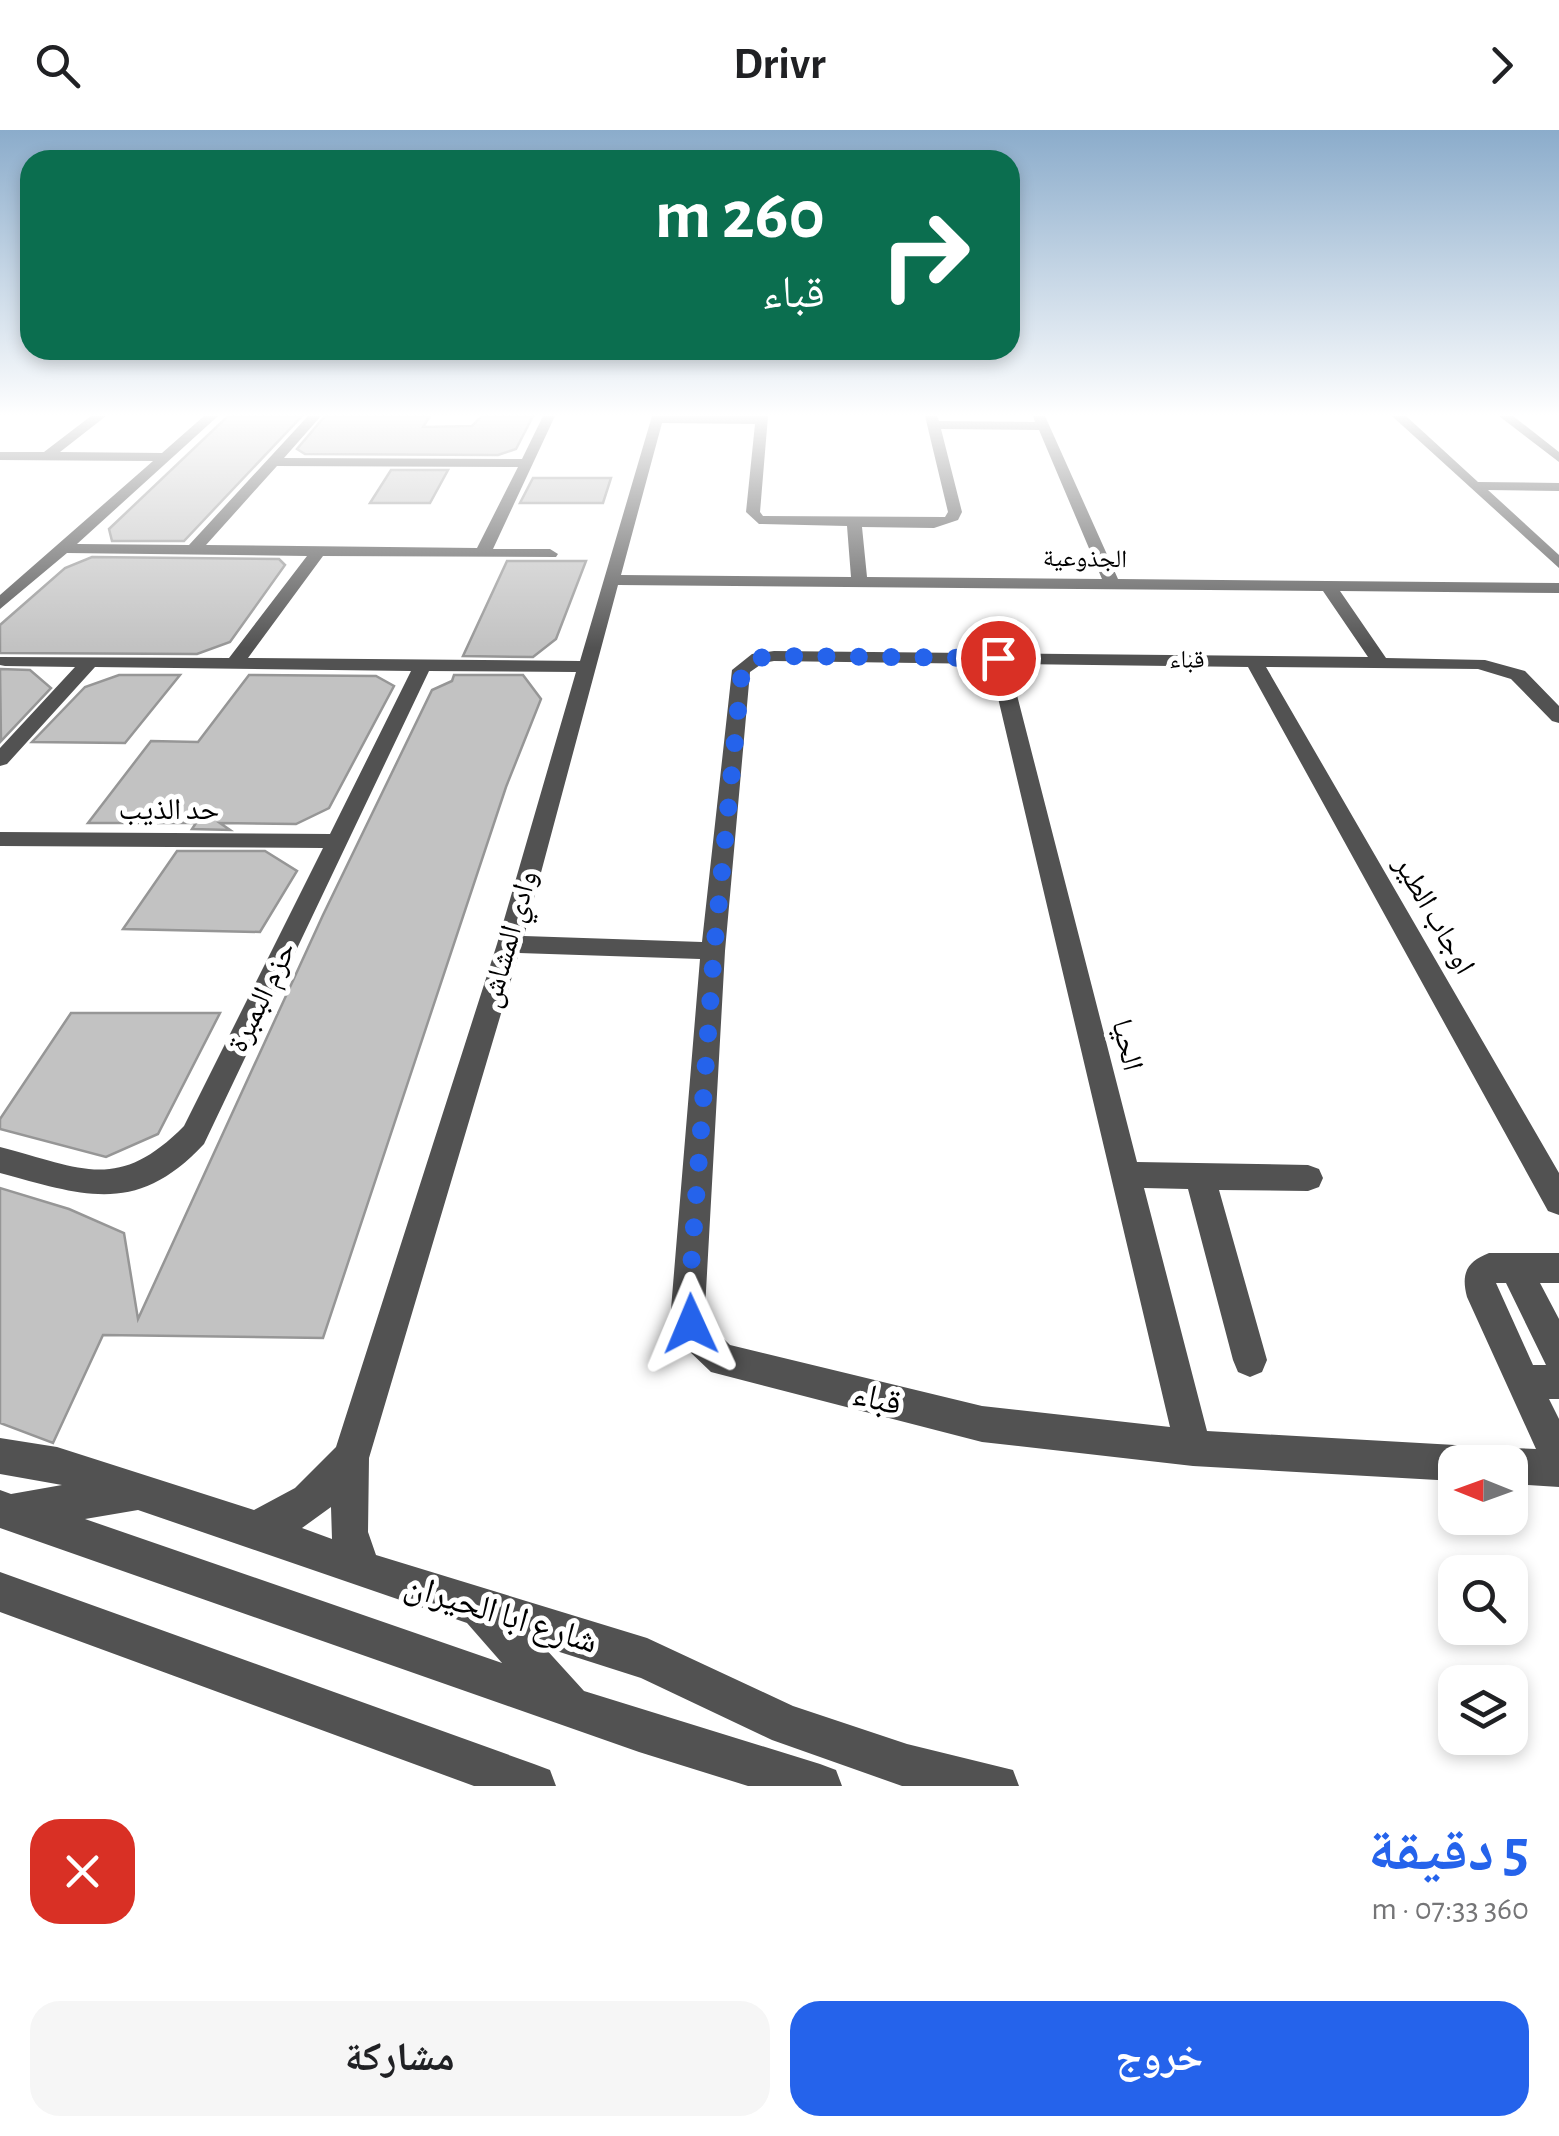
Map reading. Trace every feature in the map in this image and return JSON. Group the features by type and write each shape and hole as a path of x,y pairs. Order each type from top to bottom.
{"street":[{"path":"0,604 125,493"},
{"path":"193,550 245,493"},
{"path":"483,553 511,493"},
{"name":"وادي المشاش","path":"362,1570 349,1532 351,1458 509,944 635,493"},
{"path":"757,493 755,516 778,523 854,524 934,524 955,516 949,493"},
{"path":"1072,493 1112,584"},
{"path":"1463,493 1531,557"},
{"path":"1482,493 1559,563"},
{"path":"854,524 859,582"},
{"path":"63,548 550,554"},
{"path":"234,664 319,552"},
{"name":"الجذوعية","path":"610,580 1559,588"},
{"path":"1329,587 1380,662"},
{"name":"قباء","path":"1438,1462 1193,1448 982,1424 723,1360 710,1352 691,1324 688,1309 714,951 744,665 774,656 1479,664 1502,669 1529,684 1559,716"},
{"name":"الحيا","path":"998,658 1193,1448"},
{"name":"اوجاب الطير","path":"1253,660 1559,1202"},
{"path":"5,661 586,667"},
{"path":"0,760 90,662"},
{"name":"حزم البمبرة","path":"0,1160 93,1184 131,1182 151,1175 175,1158 194,1135 423,666"},
{"name":"حد الذيب","path":"0,839 338,841"},
{"path":"509,944 714,951"},
{"path":"1126,1175 1308,1178"},
{"path":"1200,1176 1250,1360"},
{"path":"1515,1267 1559,1354"},
{"path":"1559,1268 1489,1268 1478,1278 1483,1296 1541,1382 1559,1460"},
{"name":"شارع ابا الحيران","path":"0,1456 57,1466 254,1529 362,1570 646,1659 804,1731 907,1766 997,1786"},
{"name":"وادي المشاش","path":"254,1529 288,1518 313,1502 351,1458"},
{"path":"1528,1467 1559,1469"},
{"path":"4,1510 139,1492"},
{"name":"شارع ابا الحيران","path":"4,1510 572,1708 820,1786"},
{"path":"0,1592 534,1786"},
{"path":"479,1607 572,1708"}],"building":[{"path":"147,493 229,493 184,541 112,541 109,529"},
{"path":"376,493 435,493 430,503 370,503"},
{"path":"525,493 606,493 603,503 520,503"},
{"path":"92,557 279,559 285,565 230,642 197,654 0,653 0,625 65,568"},
{"path":"507,561 586,561 556,639 533,657 463,656"},
{"path":"0,669 30,670 51,688 1,741"},
{"path":"119,675 180,675 125,743 32,742 85,687"},
{"path":"249,675 376,676 394,686 329,808 296,824 220,823 230,830 192,829 196,823 88,823 151,741 198,742"},
{"path":"454,675 523,675 541,699 506,787 323,1338 103,1335 53,1443 0,1423 0,1188 69,1209 124,1233 138,1319 323,915 432,690 452,681"},
{"path":"177,851 265,851 297,871 260,932 123,929"},
{"path":"71,1013 220,1013 158,1134 106,1157 0,1129 0,1119"}],"route":[{"path":"691,1324 688,1309 714,951 744,665 774,656 998,658"}]}
